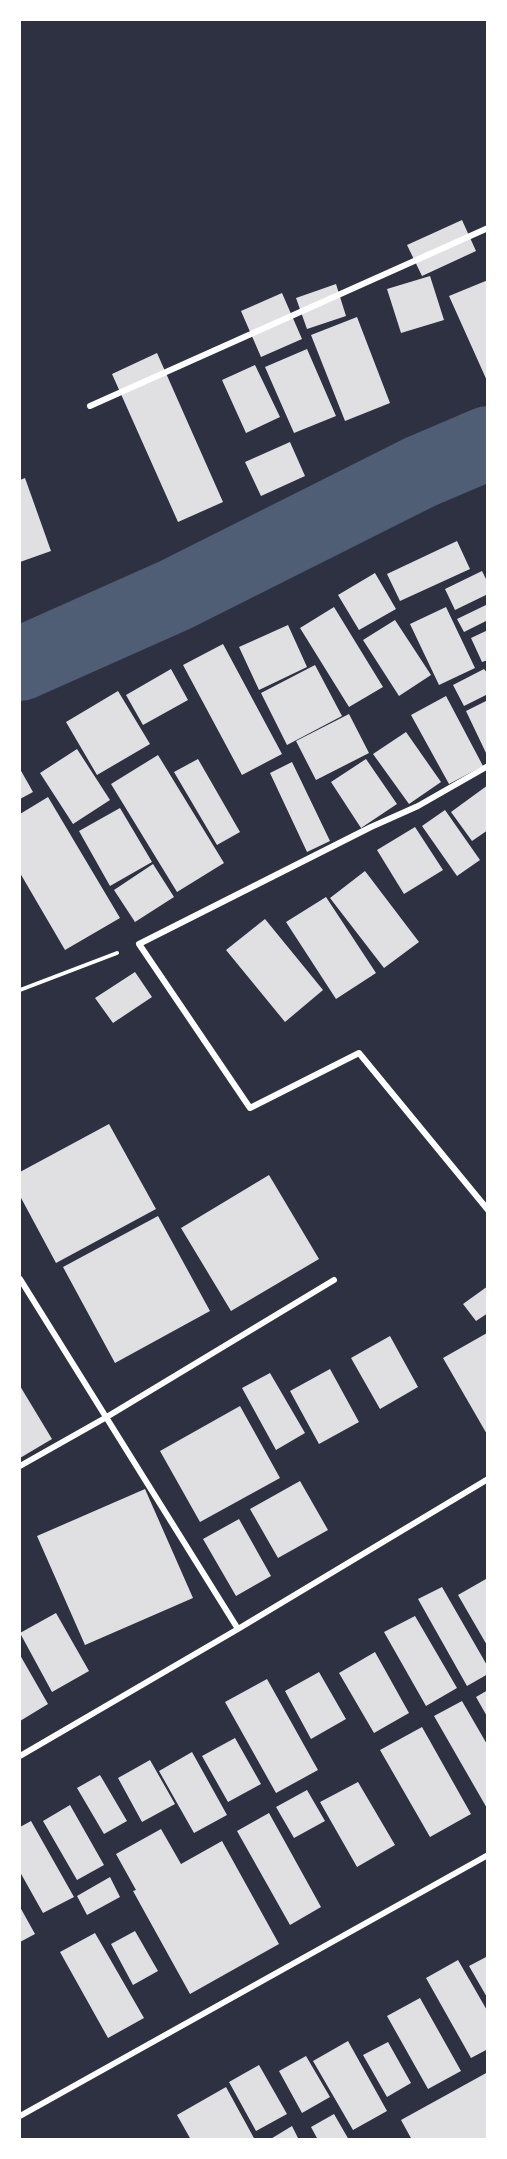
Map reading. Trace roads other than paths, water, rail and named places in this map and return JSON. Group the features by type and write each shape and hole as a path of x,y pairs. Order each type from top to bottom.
{"street":[{"path":"90,406 488,228"},
{"path":"488,766 418,806 371,827 140,944 250,1108 359,1053 488,1210"},
{"path":"20,1279 238,1629"},
{"path":"20,1466 105,1418 334,1280"},
{"path":"20,1756 488,1479"},
{"path":"20,2116 488,1855"}],"waterway":[{"path":"20,664 175,595 420,472 488,443"}]}
